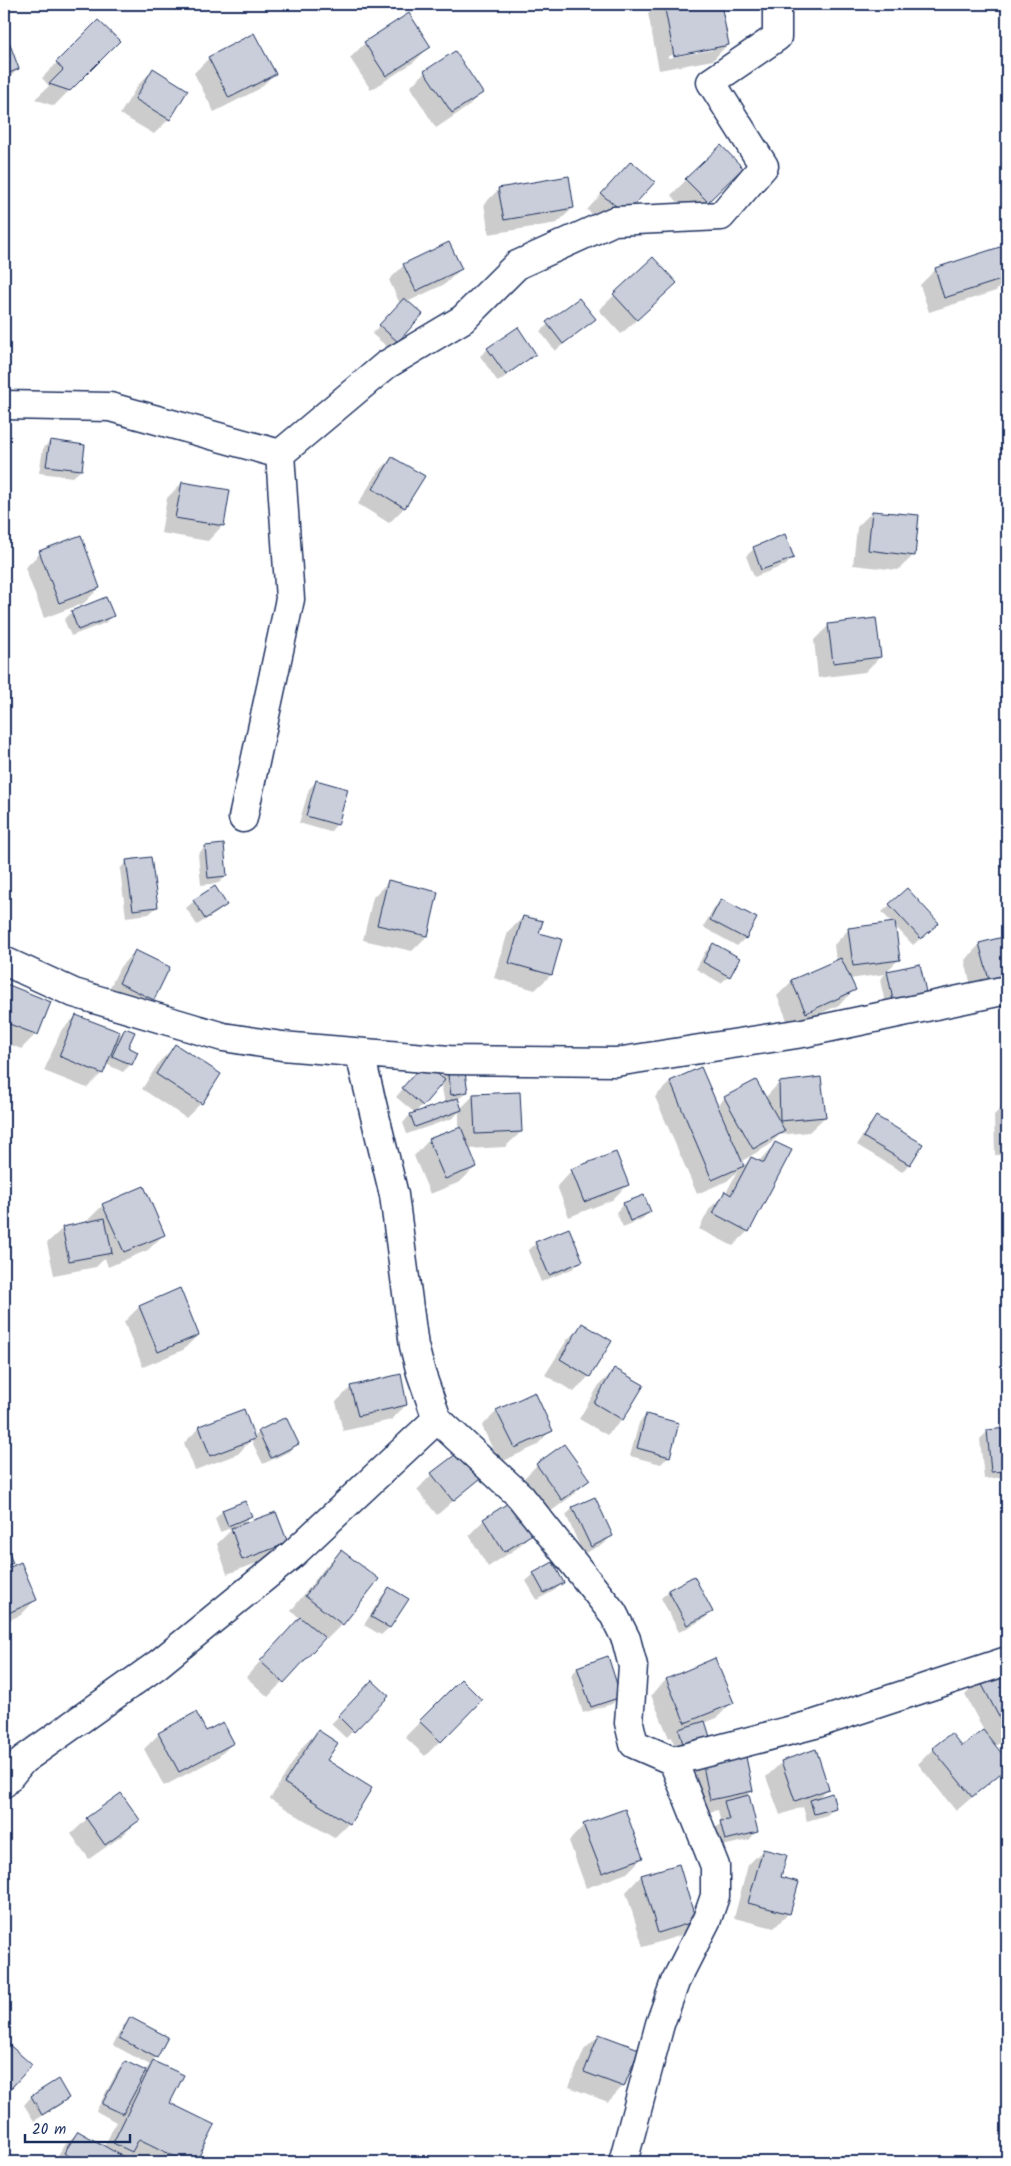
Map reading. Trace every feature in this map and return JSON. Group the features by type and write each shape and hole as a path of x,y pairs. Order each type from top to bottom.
{"street":[{"path":"280,454 386,365 463,319 517,266 614,220 721,216 764,166 711,82 777,37 777,4"},
{"path":"4,405 110,406 280,454"},
{"path":"243,818 290,599 280,454"},
{"path":"4,961 74,993 223,1037 282,1046 360,1054 450,1060 616,1062 803,1033 1007,990"},
{"path":"360,1054 394,1195 414,1346 420,1373 437,1419 520,1496 612,1613 626,1639 633,1666 630,1724 634,1744 672,1761 814,1724 1007,1661"},
{"path":"4,1783 23,1760 157,1665 293,1554 437,1419"},
{"path":"623,2162 663,2015 675,1982 707,1919 715,1896 715,1866 672,1761"}],"building":[{"path":"664,4 721,4 729,45 674,56"},
{"path":"409,13 431,47 386,76 364,42"},
{"path":"98,20 120,41 70,91 49,84 63,70 56,62"},
{"path":"4,28 19,69 4,75"},
{"path":"254,33 276,74 229,98 208,57"},
{"path":"455,51 483,93 452,113 424,71"},
{"path":"153,68 188,90 170,120 135,99"},
{"path":"721,145 743,168 708,202 685,179"},
{"path":"631,161 655,182 626,214 601,194"},
{"path":"569,176 574,208 504,220 498,188"},
{"path":"449,242 462,269 416,291 403,264"},
{"path":"1003,246 1007,259 1007,278 944,298 935,268"},
{"path":"653,257 677,283 637,320 613,294"},
{"path":"404,298 423,314 398,342 379,325"},
{"path":"579,298 596,319 563,344 546,322"},
{"path":"518,327 536,354 506,375 487,348"},
{"path":"50,440 85,445 82,470 46,466"},
{"path":"392,457 425,476 405,508 373,489"},
{"path":"182,482 230,490 224,526 175,518"},
{"path":"872,511 919,515 915,556 868,550"},
{"path":"785,534 794,558 761,570 753,547"},
{"path":"81,535 100,588 59,603 39,551"},
{"path":"106,597 114,616 78,630 71,611"},
{"path":"876,618 881,657 833,663 828,624"},
{"path":"316,780 348,789 338,825 306,816"},
{"path":"224,844 227,876 208,878 205,846"},
{"path":"151,857 158,907 133,910 126,860"},
{"path":"388,880 438,892 428,936 377,925"},
{"path":"215,886 227,905 205,919 193,900"},
{"path":"907,888 939,923 921,939 889,904"},
{"path":"721,899 757,918 746,939 710,920"},
{"path":"523,916 543,921 539,933 562,939 552,975 509,963"},
{"path":"895,922 900,960 853,966 848,928"},
{"path":"1007,936 1007,975 989,980 979,943"},
{"path":"713,943 740,958 730,977 703,962"},
{"path":"135,950 170,967 154,1000 119,983"},
{"path":"841,958 856,990 806,1013 791,980"},
{"path":"920,964 927,997 894,1005 887,971"},
{"path":"4,983 51,1002 38,1035 4,1022"},
{"path":"76,1015 120,1032 103,1074 59,1056"},
{"path":"125,1028 135,1032 128,1047 138,1052 132,1065 112,1056"},
{"path":"175,1044 221,1074 202,1104 156,1074"},
{"path":"424,1063 445,1080 423,1106 402,1088"},
{"path":"464,1066 468,1092 451,1095 447,1069"},
{"path":"701,1067 744,1166 712,1180 670,1081"},
{"path":"821,1077 826,1117 780,1121 779,1082"},
{"path":"756,1080 785,1131 753,1149 724,1097"},
{"path":"520,1092 522,1132 475,1134 473,1094"},
{"path":"458,1098 462,1110 415,1127 410,1114"},
{"path":"876,1116 923,1144 910,1165 863,1137"},
{"path":"461,1127 477,1167 445,1179 428,1139"},
{"path":"775,1142 792,1150 749,1232 713,1213 725,1191 731,1195 751,1157 764,1163"},
{"path":"616,1152 629,1185 584,1202 571,1169"},
{"path":"144,1186 165,1235 124,1252 102,1204"},
{"path":"644,1195 651,1212 630,1221 623,1203"},
{"path":"105,1218 112,1253 69,1261 62,1227"},
{"path":"569,1228 583,1261 549,1275 535,1242"},
{"path":"180,1288 199,1335 158,1352 139,1306"},
{"path":"582,1323 612,1341 590,1377 560,1359"},
{"path":"614,1368 644,1385 623,1420 594,1403"},
{"path":"401,1374 407,1405 358,1416 350,1386"},
{"path":"535,1392 553,1431 515,1448 496,1410"},
{"path":"244,1409 255,1439 210,1456 199,1426"},
{"path":"646,1414 679,1423 670,1457 637,1448"},
{"path":"286,1417 299,1444 271,1458 258,1431"},
{"path":"1007,1428 1007,1471 991,1472 987,1430"},
{"path":"564,1444 590,1480 562,1500 536,1464"},
{"path":"464,1448 486,1474 453,1501 431,1473"},
{"path":"595,1497 613,1536 591,1547 572,1507"},
{"path":"513,1500 534,1533 504,1552 483,1519"},
{"path":"245,1501 252,1516 228,1526 222,1510"},
{"path":"276,1512 288,1543 242,1560 231,1528"},
{"path":"4,1542 13,1563 4,1567"},
{"path":"341,1550 379,1579 343,1625 305,1596"},
{"path":"21,1562 37,1600 4,1615 4,1570"},
{"path":"553,1562 564,1583 544,1593 533,1573"},
{"path":"694,1576 713,1612 687,1625 668,1590"},
{"path":"389,1587 409,1599 390,1628 371,1617"},
{"path":"300,1617 325,1638 284,1683 260,1661"},
{"path":"608,1656 621,1697 591,1707 577,1667"},
{"path":"715,1658 734,1703 685,1723 666,1679"},
{"path":"1000,1668 1007,1682 1007,1732 979,1679"},
{"path":"461,1679 482,1700 441,1742 419,1721"},
{"path":"372,1680 389,1696 354,1732 338,1716"},
{"path":"196,1712 206,1731 223,1722 234,1743 179,1772 158,1733"},
{"path":"705,1721 711,1740 684,1748 679,1729"},
{"path":"318,1730 338,1743 327,1760 372,1788 350,1824 284,1783"},
{"path":"983,1730 1007,1760 1007,1768 972,1797 932,1748 951,1733 962,1746"},
{"path":"816,1749 829,1789 795,1801 781,1761"},
{"path":"745,1752 753,1791 710,1800 702,1761"},
{"path":"121,1793 140,1820 105,1845 86,1818"},
{"path":"832,1793 836,1808 814,1814 810,1800"},
{"path":"749,1795 758,1832 725,1840 720,1821 729,1820 724,1801"},
{"path":"625,1809 643,1858 602,1873 583,1824"},
{"path":"763,1849 787,1855 781,1877 799,1882 790,1914 748,1903"},
{"path":"679,1864 696,1921 658,1933 641,1875"},
{"path":"130,2017 168,2037 157,2058 119,2038"},
{"path":"599,2034 639,2049 624,2087 584,2072"},
{"path":"4,2040 32,2065 4,2096"},
{"path":"125,2061 146,2071 123,2114 102,2104"},
{"path":"153,2061 184,2075 170,2103 215,2125 196,2162 186,2162 139,2139 132,2152 113,2143"},
{"path":"58,2079 69,2098 42,2115 31,2096"},
{"path":"78,2131 129,2160 128,2162 80,2162 64,2153"}]}
